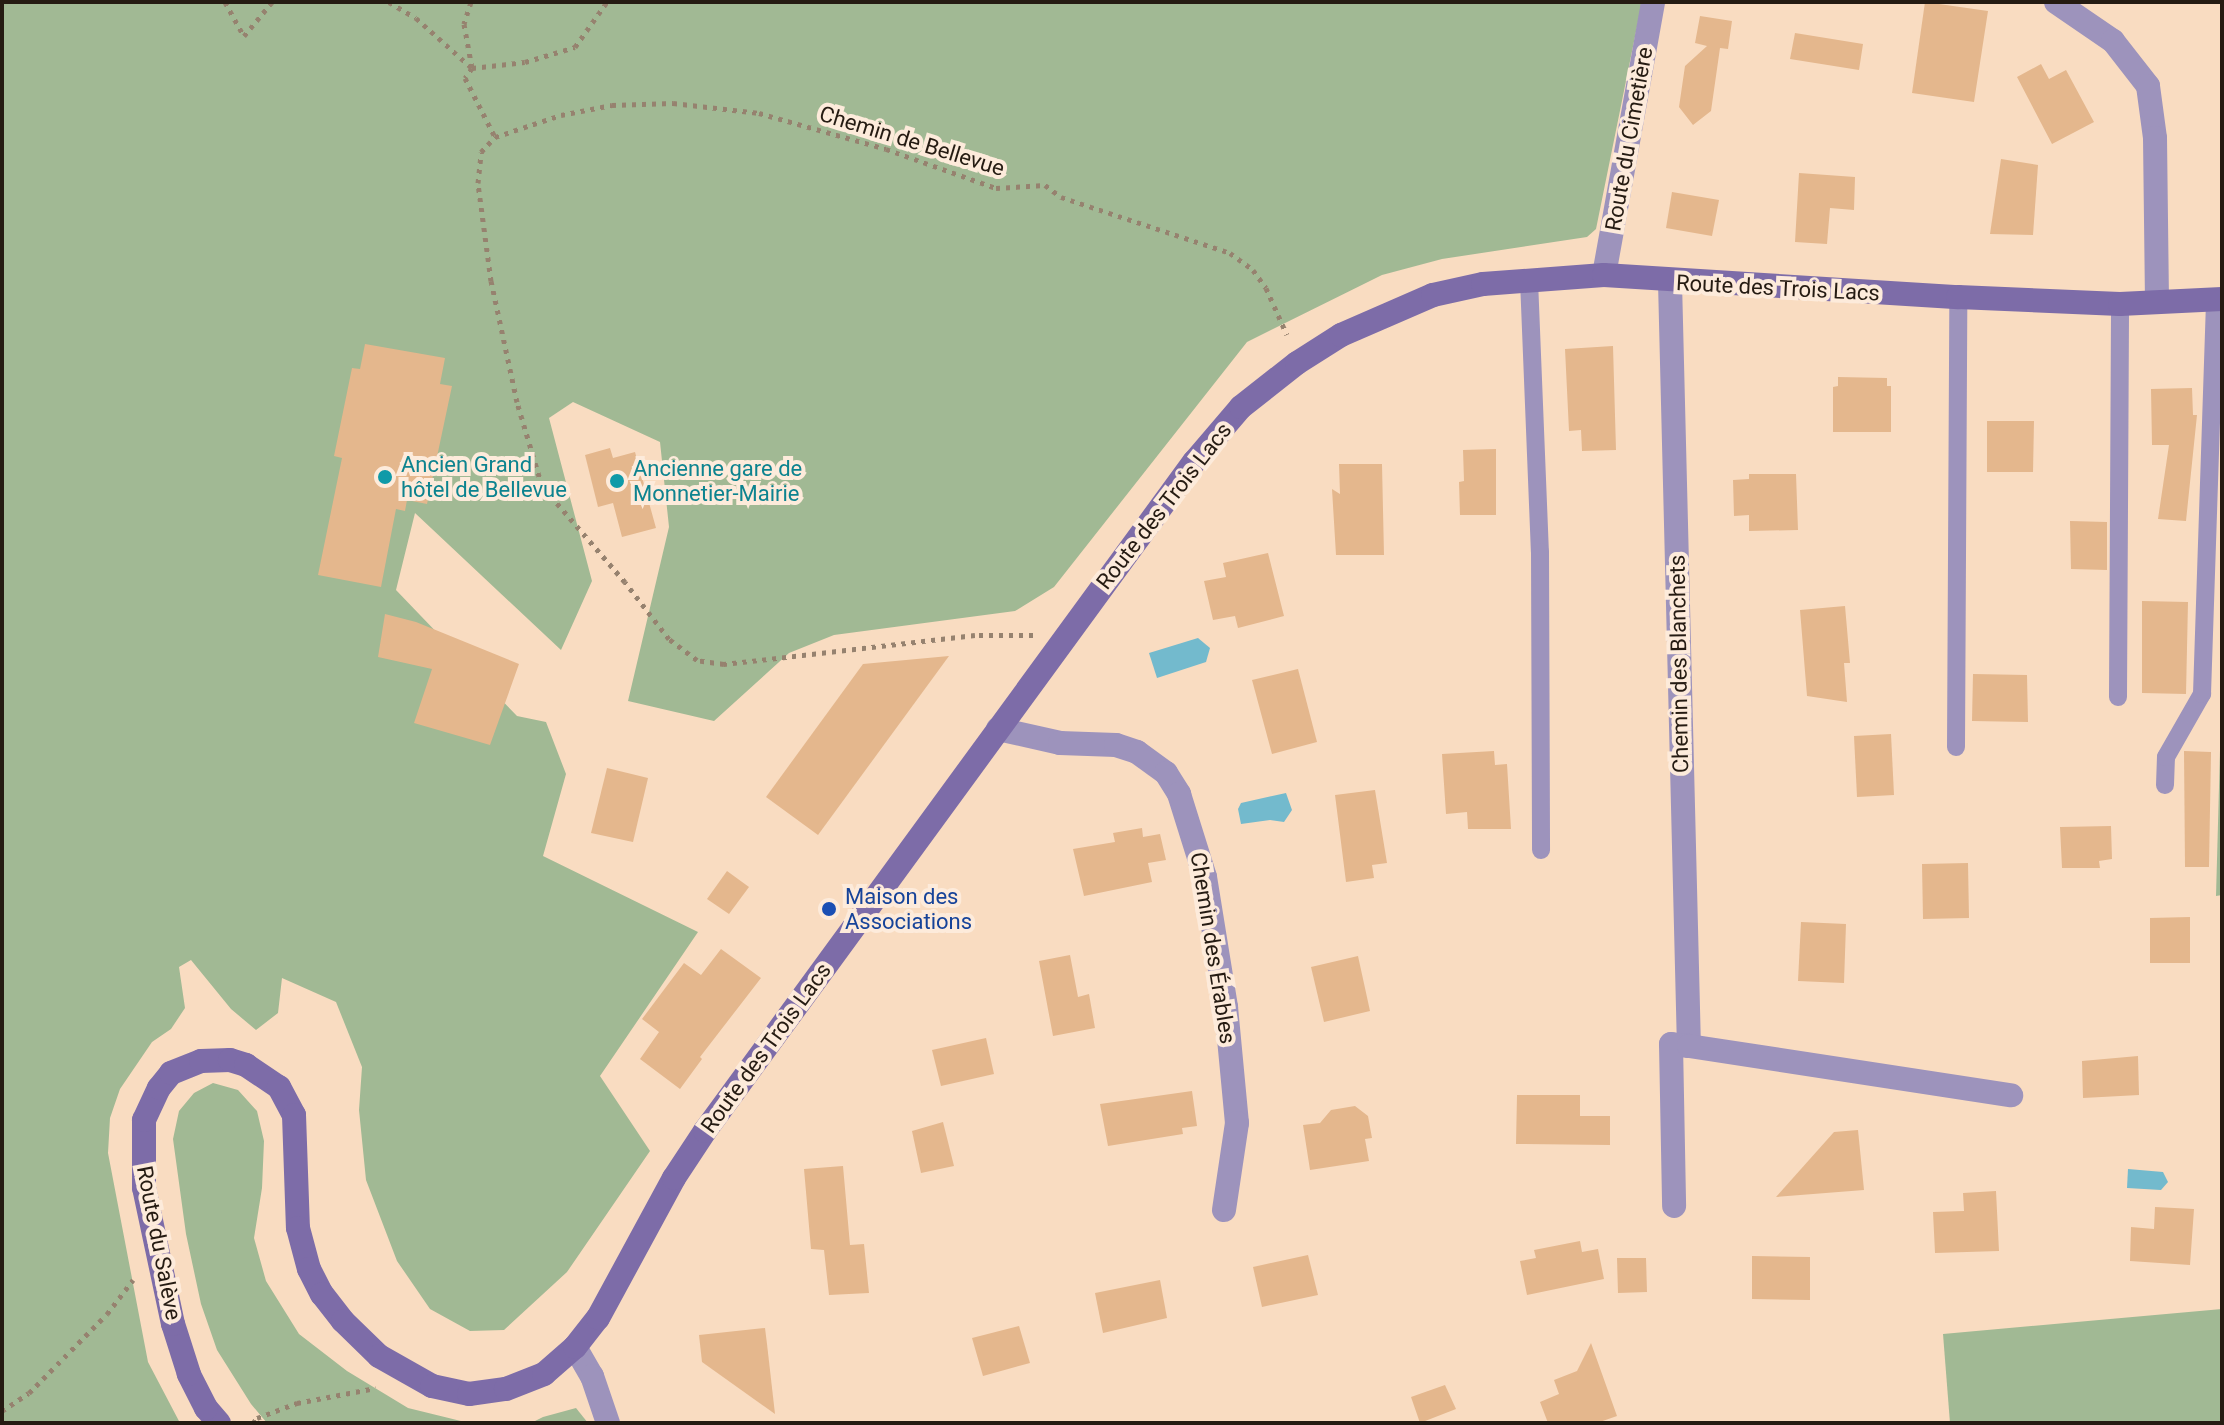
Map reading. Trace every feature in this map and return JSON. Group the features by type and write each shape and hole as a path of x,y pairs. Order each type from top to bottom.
{"street":[{"name":"Route du Cimetière","path":"1604,275 1653,2"},
{"path":"2056,2 2113,41 2148,86 2155,138 2157,302"},
{"name":"Route des Trois Lacs","path":"575,1347 598,1318 674,1178 705,1131 1066,634 1194,462 1241,407 1297,363 1341,335 1433,295 1529,280 1604,275 1670,282 2120,304 2218,300"},
{"name":"Chemin des Blanchets","path":"1670,282 1689,1046"},
{"name":"Chemin des Érables","path":"998,729 1060,743 1116,745 1137,752 1166,773 1179,794 1205,877 1226,1007 1237,1123 1224,1210"},
{"path":"1674,1206 1671,1044 2011,1095"},
{"name":"Route du Salève","path":"219,1423 206,1408 189,1374 157,1255 142,1161 144,1120 150,1103 171,1073 187,1065 215,1059 246,1065 279,1087 294,1115 298,1228 309,1269 322,1294 361,1341 411,1375 449,1392 489,1393 544,1374 575,1347"},
{"path":"575,1347 592,1376 608,1423"}],"lane":[{"path":"1529,280 1540,552 1541,850"},
{"path":"1956,747 1958,297"},
{"path":"2165,785 2166,757 2202,694 2218,300"},
{"path":"2118,697 2120,304"}],"path":[{"path":"225,2 244,36 272,2"},
{"path":"389,2 416,18 472,68 525,62 575,47 607,2"},
{"path":"471,2 464,24 472,68 465,78 495,137 481,152 480,198 491,281 517,402 542,486 625,582 669,639 697,660 724,664 975,635 1066,634"},
{"name":"Chemin de Bellevue","path":"495,137 561,115 612,105 673,103 759,113 810,126 996,188 1045,185 1061,197 1230,253 1253,270 1266,288 1297,363"},
{"path":"2,1411 29,1393 107,1314 135,1277 157,1255"},
{"path":"253,1423 257,1418 297,1403 384,1386 411,1375"}],"green space":[{"path":"2,2 1642,2 1596,229 1587,237 1442,259 1382,275 1247,342 1054,587 1015,611 834,635 789,653 714,721 628,701 669,527 660,442 573,402 549,418 592,581 561,650 415,513 396,590 517,716 546,722 566,774 543,856 698,932 600,1076 650,1151 567,1272 504,1330 470,1331 430,1309 397,1261 366,1180 359,1110 362,1067 336,1002 282,978 278,1013 256,1030 231,1009 191,960 179,967 185,1008 171,1029 152,1042 120,1089 110,1118 108,1153 148,1362 180,1423 2,1423"},
{"path":"2222,678 2222,895 2216,896"},
{"path":"213,1083 238,1090 257,1111 264,1141 262,1188 254,1238 266,1281 299,1334 347,1371 408,1408 469,1423 267,1423 251,1404 217,1350 201,1304 186,1234 173,1139 179,1111 194,1093"},
{"path":"2222,1309 2222,1423 1950,1423 1943,1334"},
{"path":"576,1408 588,1423 531,1423 543,1417"}],"water":[{"path":"1198,638 1210,648 1206,662 1157,678 1149,653"},
{"path":"1286,793 1292,810 1284,822 1270,820 1241,824 1238,809 1241,803"},
{"path":"2128,1169 2163,1172 2168,1182 2161,1190 2127,1188"}],"building":[{"path":"1925,2 1988,11 1974,102 1912,93"},
{"path":"1700,16 1732,21 1728,49 1720,48 1711,111 1693,125 1679,107 1685,66 1707,46 1695,43"},
{"path":"1795,33 1863,44 1859,70 1790,59"},
{"path":"2041,64 2049,79 2066,70 2094,122 2052,144 2017,77"},
{"path":"2001,159 2038,165 2033,235 1990,234"},
{"path":"1799,173 1855,177 1854,210 1830,208 1827,244 1795,242"},
{"path":"1672,192 1719,200 1712,236 1666,228"},
{"name":"Ancien Grand hôtel de Bellevue","path":"365,344 445,358 440,384 452,386 427,504 407,500 405,511 396,509 381,587 318,575 342,458 334,456 352,368 360,369"},
{"path":"1613,346 1616,450 1582,451 1581,430 1569,431 1565,349"},
{"path":"1838,377 1887,378 1887,386 1891,386 1891,432 1833,432 1833,387 1838,386"},
{"path":"2192,388 2193,415 2197,415 2186,521 2158,519 2169,445 2152,445 2151,389"},
{"path":"1987,421 2034,421 2033,472 1987,472"},
{"name":"Ancienne gare de Monnetier-Mairie","path":"610,448 613,458 635,452 656,528 622,537 613,503 598,507 585,455"},
{"path":"1496,449 1496,515 1460,515 1459,482 1464,481 1463,450"},
{"path":"1339,464 1382,464 1384,555 1336,555 1332,489 1340,494"},
{"path":"1749,474 1796,474 1798,530 1749,531 1749,515 1734,516 1733,480 1749,479"},
{"path":"2070,521 2107,522 2107,570 2071,569"},
{"path":"1268,553 1284,616 1238,628 1235,616 1213,620 1204,581 1226,577 1223,563"},
{"path":"2142,601 2188,602 2186,694 2142,693"},
{"path":"1845,606 1850,663 1844,663 1847,702 1807,696 1800,610"},
{"path":"385,614 416,622 519,664 490,745 414,723 432,669 378,657"},
{"path":"949,656 818,835 766,797 863,664"},
{"path":"1298,669 1317,742 1272,754 1252,680"},
{"path":"1973,674 2027,675 2028,722 1972,721"},
{"path":"1891,734 1894,795 1857,797 1854,736"},
{"path":"1494,751 1495,765 1507,764 1511,829 1468,829 1467,812 1446,814 1442,754"},
{"path":"2184,751 2211,752 2209,867 2185,867"},
{"path":"607,768 648,778 633,842 591,833"},
{"path":"1375,790 1387,863 1372,865 1374,878 1346,882 1335,795"},
{"path":"2111,826 2112,859 2099,861 2100,868 2062,868 2060,827"},
{"path":"1142,828 1143,837 1160,834 1166,860 1148,863 1152,882 1084,896 1073,849 1115,842 1113,833"},
{"path":"1968,863 1969,918 1923,919 1922,864"},
{"path":"727,871 749,887 729,914 707,899"},
{"path":"2190,917 2190,963 2150,963 2150,918"},
{"path":"1801,922 1846,924 1844,983 1798,981"},
{"path":"721,949 761,978 700,1057 702,1059 680,1089 640,1059 659,1032 642,1019 684,963 701,975"},
{"path":"1070,955 1078,997 1089,994 1095,1028 1053,1036 1039,961"},
{"path":"1358,956 1370,1011 1324,1022 1311,967"},
{"path":"986,1038 994,1074 941,1086 932,1050"},
{"path":"2138,1056 2139,1095 2083,1098 2082,1061"},
{"path":"1192,1091 1197,1126 1182,1128 1183,1134 1108,1146 1100,1104"},
{"path":"1517,1095 1580,1095 1580,1116 1610,1116 1610,1145 1516,1144"},
{"path":"1355,1106 1368,1116 1372,1138 1365,1139 1369,1161 1310,1170 1303,1125 1320,1123 1331,1110"},
{"path":"943,1122 954,1166 921,1173 912,1131"},
{"path":"1858,1130 1864,1190 1776,1197 1834,1132"},
{"path":"843,1166 850,1245 864,1244 869,1293 829,1295 824,1250 811,1249 804,1169"},
{"path":"1996,1191 1999,1251 1935,1253 1933,1212 1964,1211 1963,1193"},
{"path":"2155,1207 2194,1209 2190,1265 2130,1261 2131,1227 2154,1229"},
{"path":"1580,1241 1582,1252 1598,1249 1604,1279 1527,1295 1520,1261 1536,1258 1534,1250"},
{"path":"1308,1255 1318,1295 1262,1307 1253,1267"},
{"path":"1752,1256 1810,1257 1810,1300 1752,1299"},
{"path":"1617,1258 1646,1258 1647,1292 1618,1293"},
{"path":"1160,1280 1167,1318 1103,1333 1095,1293"},
{"path":"1019,1326 1030,1363 983,1376 972,1338"},
{"path":"765,1328 775,1414 702,1362 699,1335"},
{"path":"1591,1343 1617,1416 1597,1423 1548,1423 1540,1402 1559,1394 1554,1380 1577,1371"},
{"path":"1445,1385 1456,1409 1420,1423 1411,1397"}],"place":[{"name":"Ancien Grand hôtel de Bellevue","path":"385,477"},
{"name":"Ancienne gare de Monnetier-Mairie","path":"617,481"},
{"name":"Maison des Associations","path":"829,909"}]}
